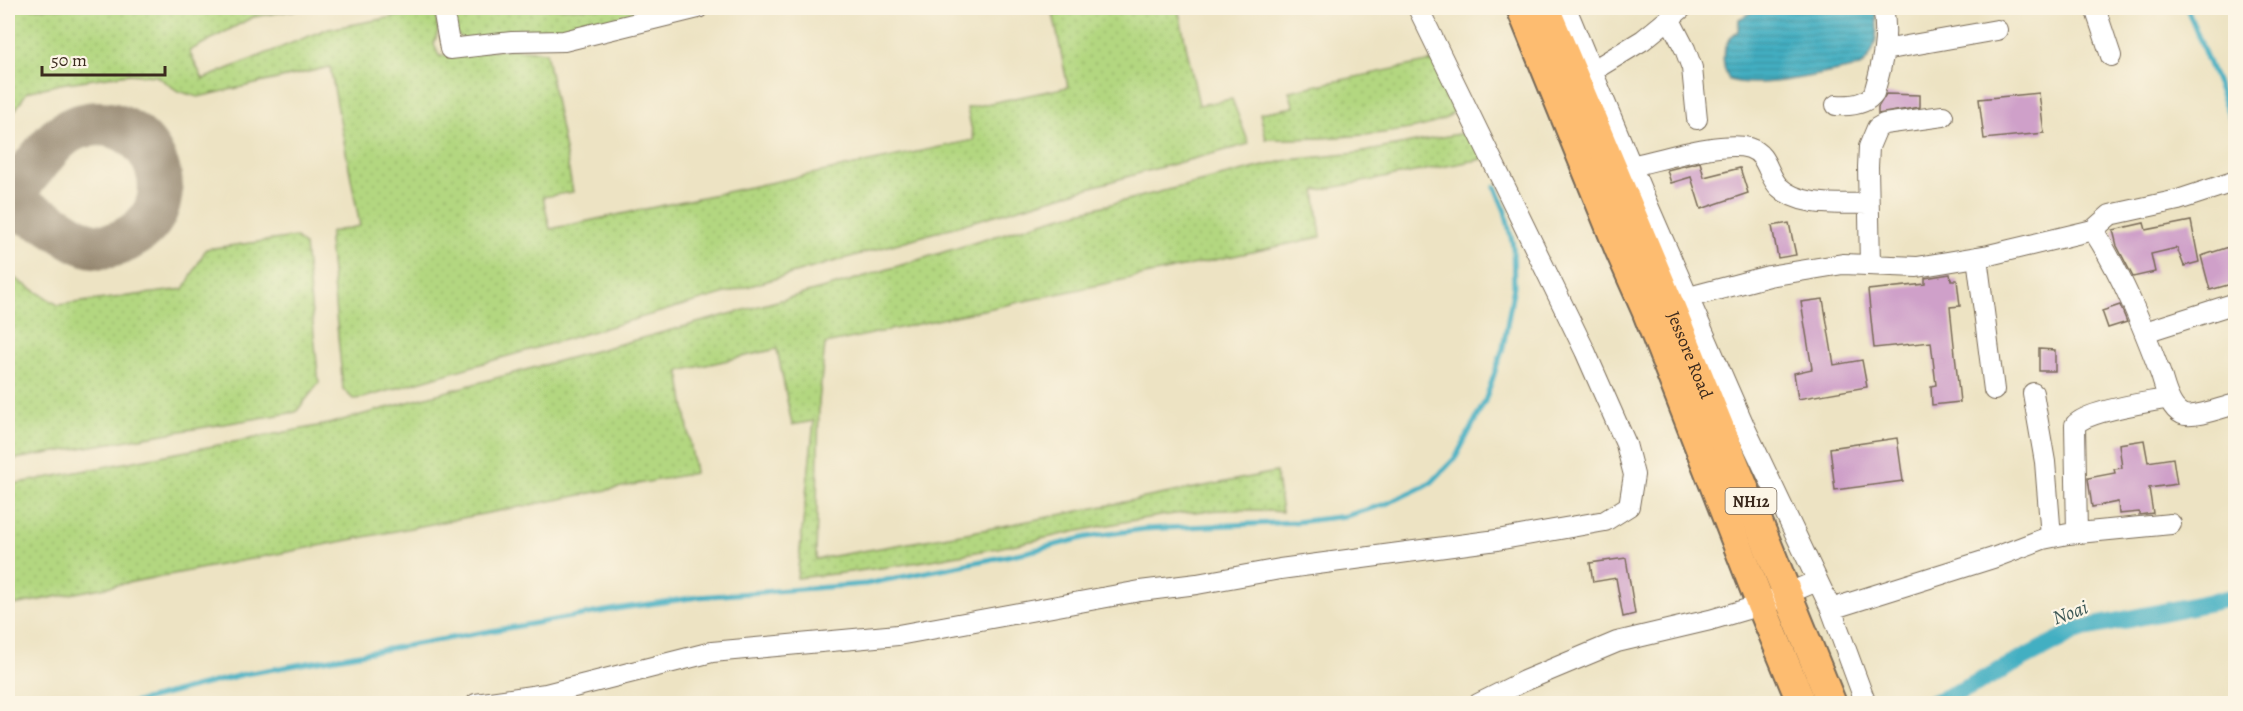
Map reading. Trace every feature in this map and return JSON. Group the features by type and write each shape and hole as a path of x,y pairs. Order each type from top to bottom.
{"highway":[{"name":"NH12","path":"1521,8 1610,228 1668,303 1761,604 1802,704"},
{"name":"Jessore Road","path":"1545,8 1584,78 1668,303 1832,702"}],"street":[{"path":"443,8 450,49 512,42 564,41 698,8"},
{"path":"476,704 546,694 712,652 898,635 1140,591 1197,584 1280,569 1497,540 1605,521 1629,506 1634,475 1626,444 1575,330 1418,8"},
{"path":"1566,8 1584,78 1631,166 1668,303 1746,430 1831,609 1866,704"},
{"path":"1836,105 1869,100 1874,93 1887,25 1883,8"},
{"path":"2095,8 2111,56"},
{"path":"1584,78 1643,40 1676,13 1692,68 1697,118"},
{"path":"1884,50 1997,30"},
{"path":"1870,265 1869,147 1877,128 1894,122 1943,116"},
{"path":"1631,166 1710,148 1748,148 1759,153 1778,186 1787,193 1820,203 1869,204"},
{"path":"1668,303 1769,276 1843,264 1917,267 1977,257 2093,230 2110,215 2178,200 2231,183"},
{"path":"2093,230 2112,260 2145,332 2169,398 2176,410 2184,415 2235,404"},
{"path":"1977,257 1994,390"},
{"path":"2145,332 2235,303"},
{"path":"2032,393 2045,462 2051,537"},
{"path":"2078,533 2075,425 2081,419 2094,414 2169,398"},
{"path":"1831,609 2051,537 2171,524"},
{"path":"1478,704 1524,681 1617,642 1710,620 1761,604 1817,581"}],"green space":[{"path":"8,8 307,8 253,17 189,51 203,79 324,30 435,9 438,31 434,44 439,56 510,49 546,52 573,192 543,197 550,229 974,140 967,108 1068,87 1052,8 1178,8 1199,105 1232,99 1249,144 1147,171 353,399 343,389 329,241 331,232 360,226 330,67 198,97 178,91 156,76 128,74 60,84 27,92 8,121"},
{"path":"459,8 661,8 549,36 465,40 455,33 452,15"},
{"path":"1441,59 1455,98 1453,111 1443,119 1423,126 1366,135 1266,139 1260,113 1294,107 1289,91"},
{"path":"1468,132 1488,158 1315,191 1321,237 825,344 819,402 816,559 972,532 1276,472 1282,512 1244,510 1169,515 935,559 797,578 814,421 792,425 777,349 679,371 695,473 8,606 8,485 328,424 836,285 1055,218 1288,160 1358,153"},
{"path":"295,237 305,246 319,383 296,412 8,460 8,276 58,305 184,289 206,249"}],"water":[{"path":"1755,8 1875,8 1877,32 1874,47 1860,67 1776,82 1743,83 1729,80 1723,60 1725,47 1738,31 1739,19"}],"building":[{"path":"2039,93 2044,133 1984,139 1979,99"},
{"path":"1886,94 1920,95 1920,107 1878,114 1878,107"},
{"path":"1700,162 1704,177 1740,168 1748,193 1701,209 1691,177 1671,183 1667,170"},
{"path":"2191,221 2199,262 2184,266 2177,248 2151,254 2155,272 2133,277 2117,246 2113,230 2144,223 2146,230"},
{"path":"1789,223 1796,255 1778,258 1772,226"},
{"path":"2235,245 2235,283 2210,290 2201,256"},
{"path":"1950,274 1951,280 1957,280 1960,306 1950,307 1960,402 1932,405 1931,386 1936,385 1931,342 1874,348 1868,290 1925,284 1925,278"},
{"path":"1823,299 1834,365 1862,360 1867,387 1798,399 1794,373 1812,369 1801,302"},
{"path":"2120,305 2127,322 2108,328 2102,311"},
{"path":"2039,349 2055,350 2055,371 2039,371"},
{"path":"1897,438 1903,481 1835,490 1830,448"},
{"path":"2144,440 2148,462 2173,458 2177,484 2149,488 2153,513 2119,514 2118,502 2092,507 2088,478 2115,473 2114,469 2122,468 2119,444"},
{"path":"1626,558 1635,614 1623,617 1616,578 1593,582 1590,563"}],"waterway":[{"path":"2187,8 2236,132"},
{"path":"129,704 245,674 622,608 698,597 866,584 1027,552 1087,537 1144,529 1296,522 1346,516 1386,504 1431,483 1456,457 1485,401 1503,348 1514,286 1513,246 1505,211 1495,187"},
{"name":"Noai","path":"1931,704 1963,690 2080,629 2236,597"}],"taxiway":[{"path":"8,192 18,185 60,137 81,126 105,124 126,130 142,143 154,160 160,180 159,200 151,219 134,235 112,245 88,244 41,219 8,207"}]}
